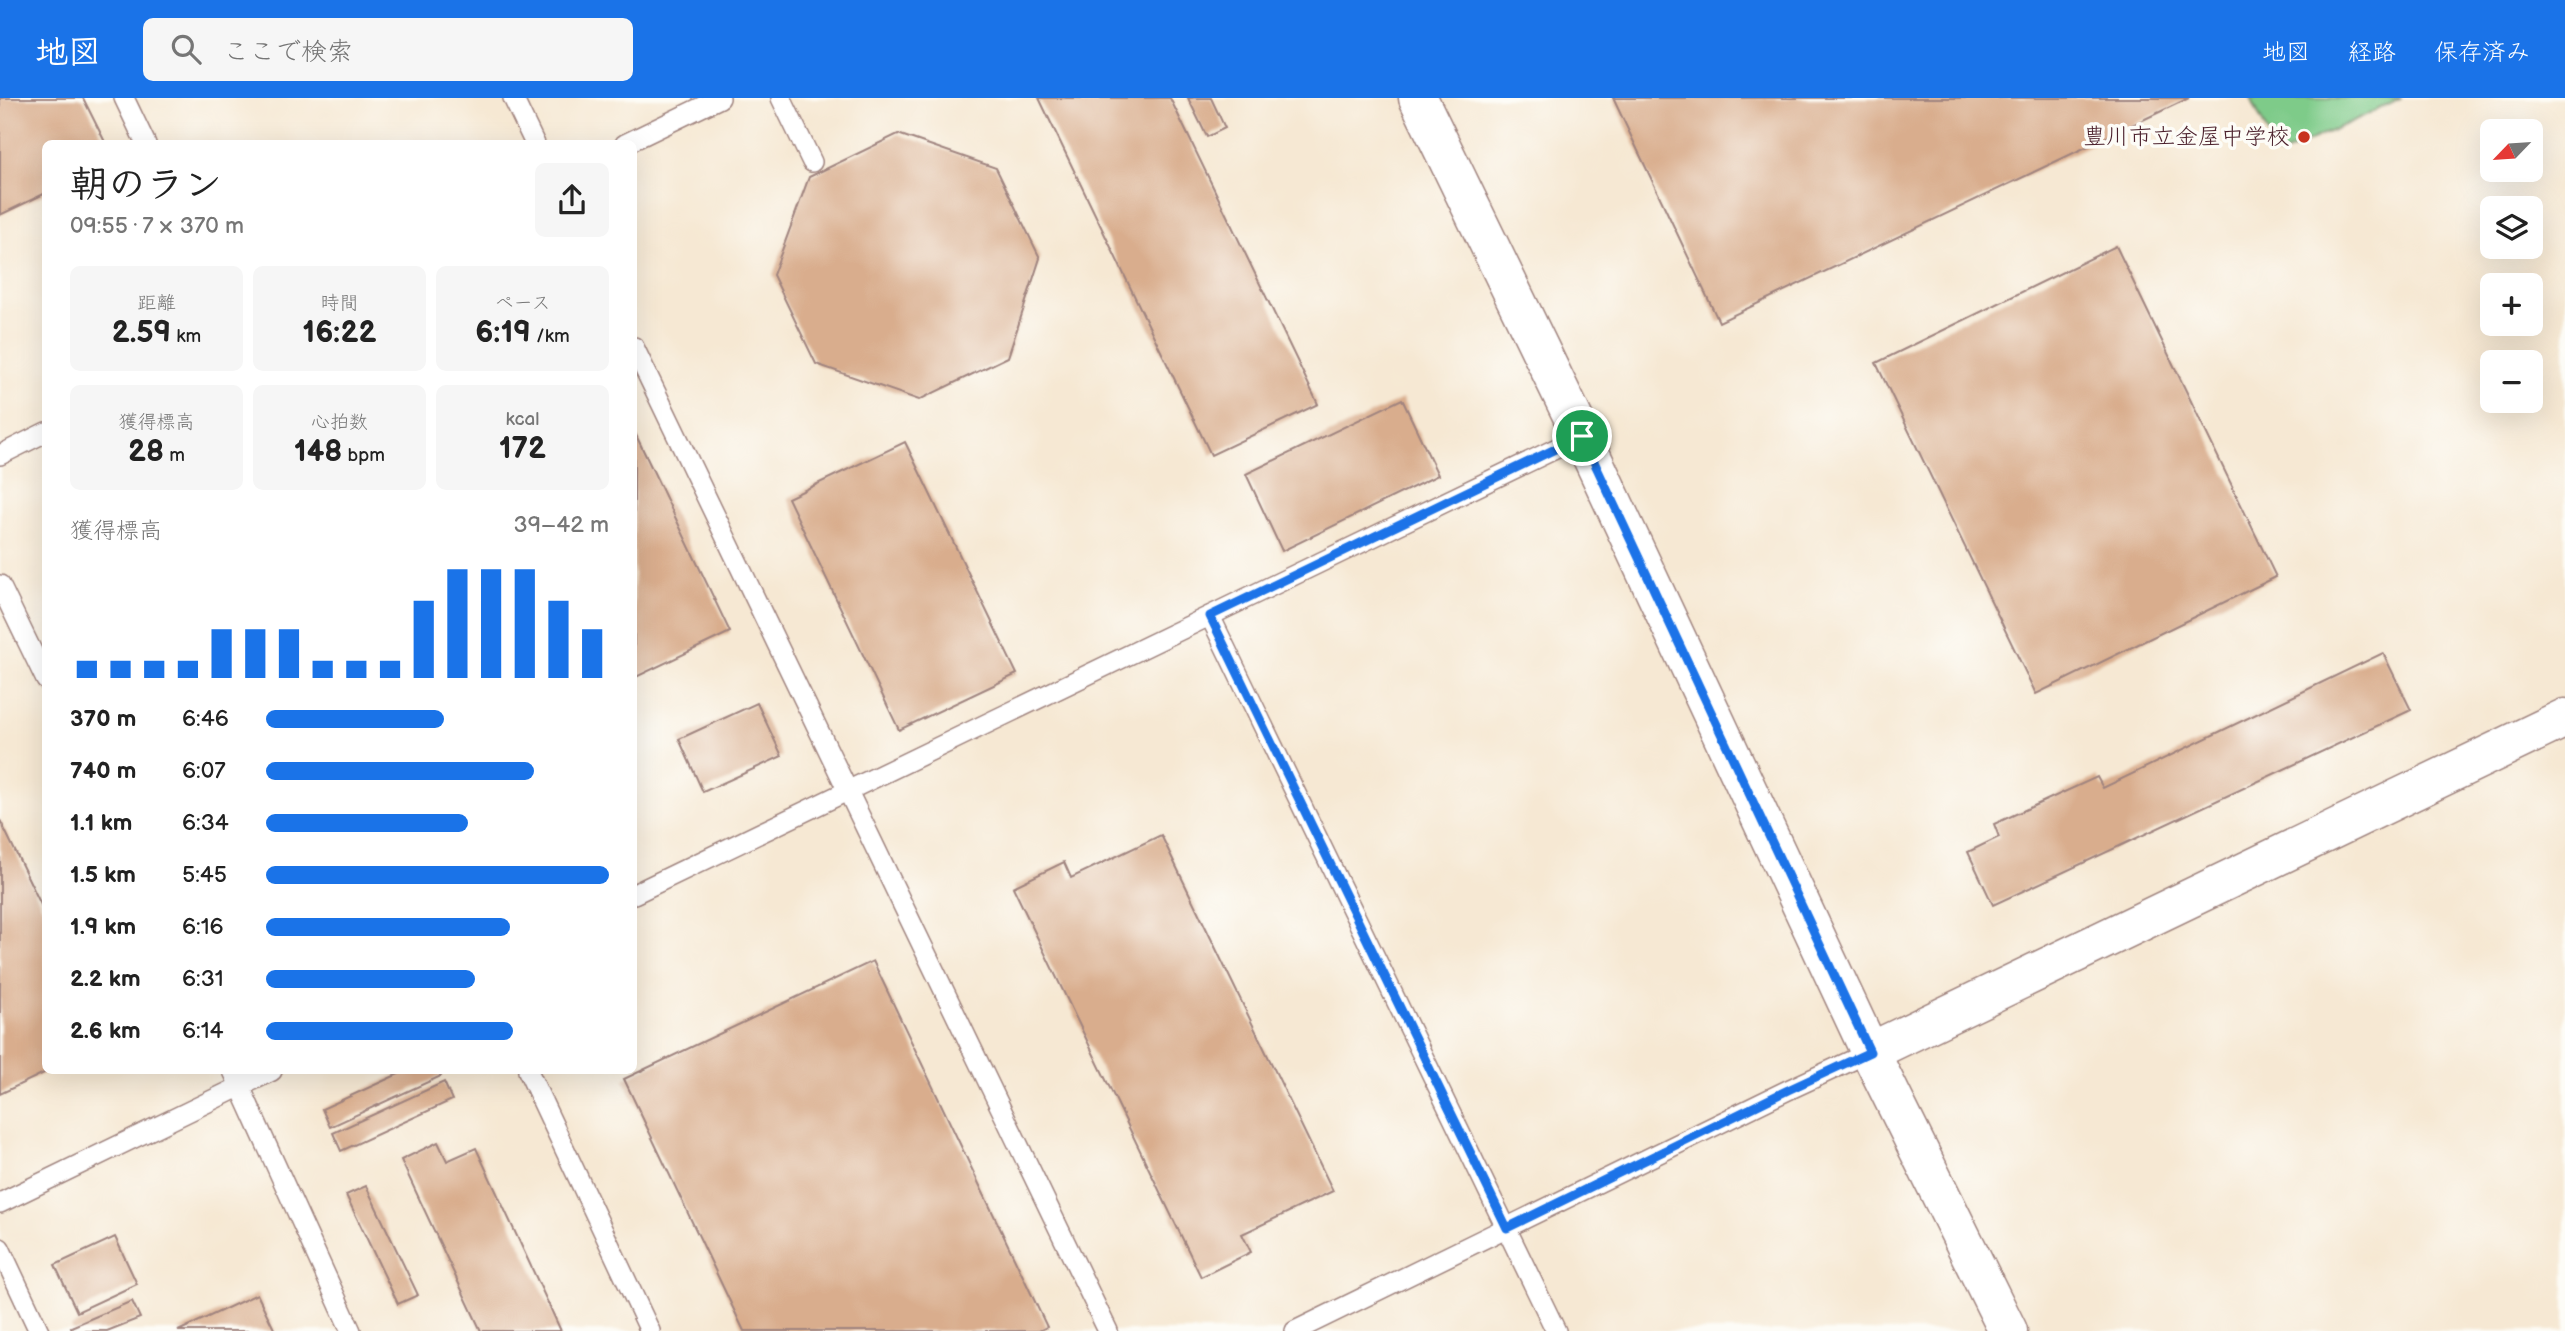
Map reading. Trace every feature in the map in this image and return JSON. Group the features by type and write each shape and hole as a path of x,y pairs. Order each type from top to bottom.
{"street":[{"path":"1418,98 1582,436 1870,1052 2007,1331"},
{"path":"1870,1052 2565,719"}],"lane":[{"path":"124,98 144,140"},
{"path":"513,98 533,140"},
{"path":"633,140 720,98"},
{"path":"781,98 813,162"},
{"path":"637,353 1108,1331"},
{"path":"0,454 42,434"},
{"path":"637,893 1582,436"},
{"path":"0,585 42,672"},
{"path":"1210,616 1556,1331"},
{"path":"1294,1331 1870,1052"},
{"path":"0,1203 237,1079 259,1074"},
{"path":"529,1074 650,1331"},
{"path":"237,1079 351,1331"},
{"path":"0,1248 39,1331"}],"green space":[{"path":"2251,98 2402,98 2278,156"}],"building":[{"path":"0,98 83,98 104,140 42,140 42,195 0,215"},
{"path":"1039,98 1170,98 1318,404 1211,455"},
{"path":"1188,98 1211,98 1225,128 1207,137"},
{"path":"1613,98 2189,98 1719,322"},
{"path":"898,134 996,168 1040,258 1008,357 919,400 816,364 773,275 809,177"},
{"path":"2116,246 2276,577 2036,694 1876,363"},
{"path":"1402,399 1438,475 1282,551 1246,474"},
{"path":"637,437 730,632 637,677"},
{"path":"905,442 1017,674 899,730 788,498"},
{"path":"2383,653 2411,710 1993,905 1968,852 1999,837 1994,824 2097,777 2103,788"},
{"path":"757,703 782,756 703,792 679,739"},
{"path":"0,820 42,907 42,1074 0,1094"},
{"path":"1161,835 1333,1191 1242,1234 1251,1252 1201,1277 1013,887 1064,862 1071,878"},
{"path":"873,961 1047,1327 1039,1331 744,1331 624,1079"},
{"path":"398,1074 441,1076 330,1127 322,1109"},
{"path":"444,1082 452,1100 341,1151 333,1133"},
{"path":"438,1142 447,1161 476,1148 561,1331 481,1331 401,1160"},
{"path":"366,1186 418,1295 398,1304 346,1195"},
{"path":"115,1237 137,1284 77,1312 55,1265"},
{"path":"257,1294 275,1331 178,1331"},
{"path":"132,1301 140,1318 107,1331 73,1331 71,1327"}],"place":[{"name":"豊川市立金屋中学校","path":"2304,137"}],"route":[{"path":"1582,436 1870,1052 1507,1228 1210,616 1498,479 1582,436"}]}
